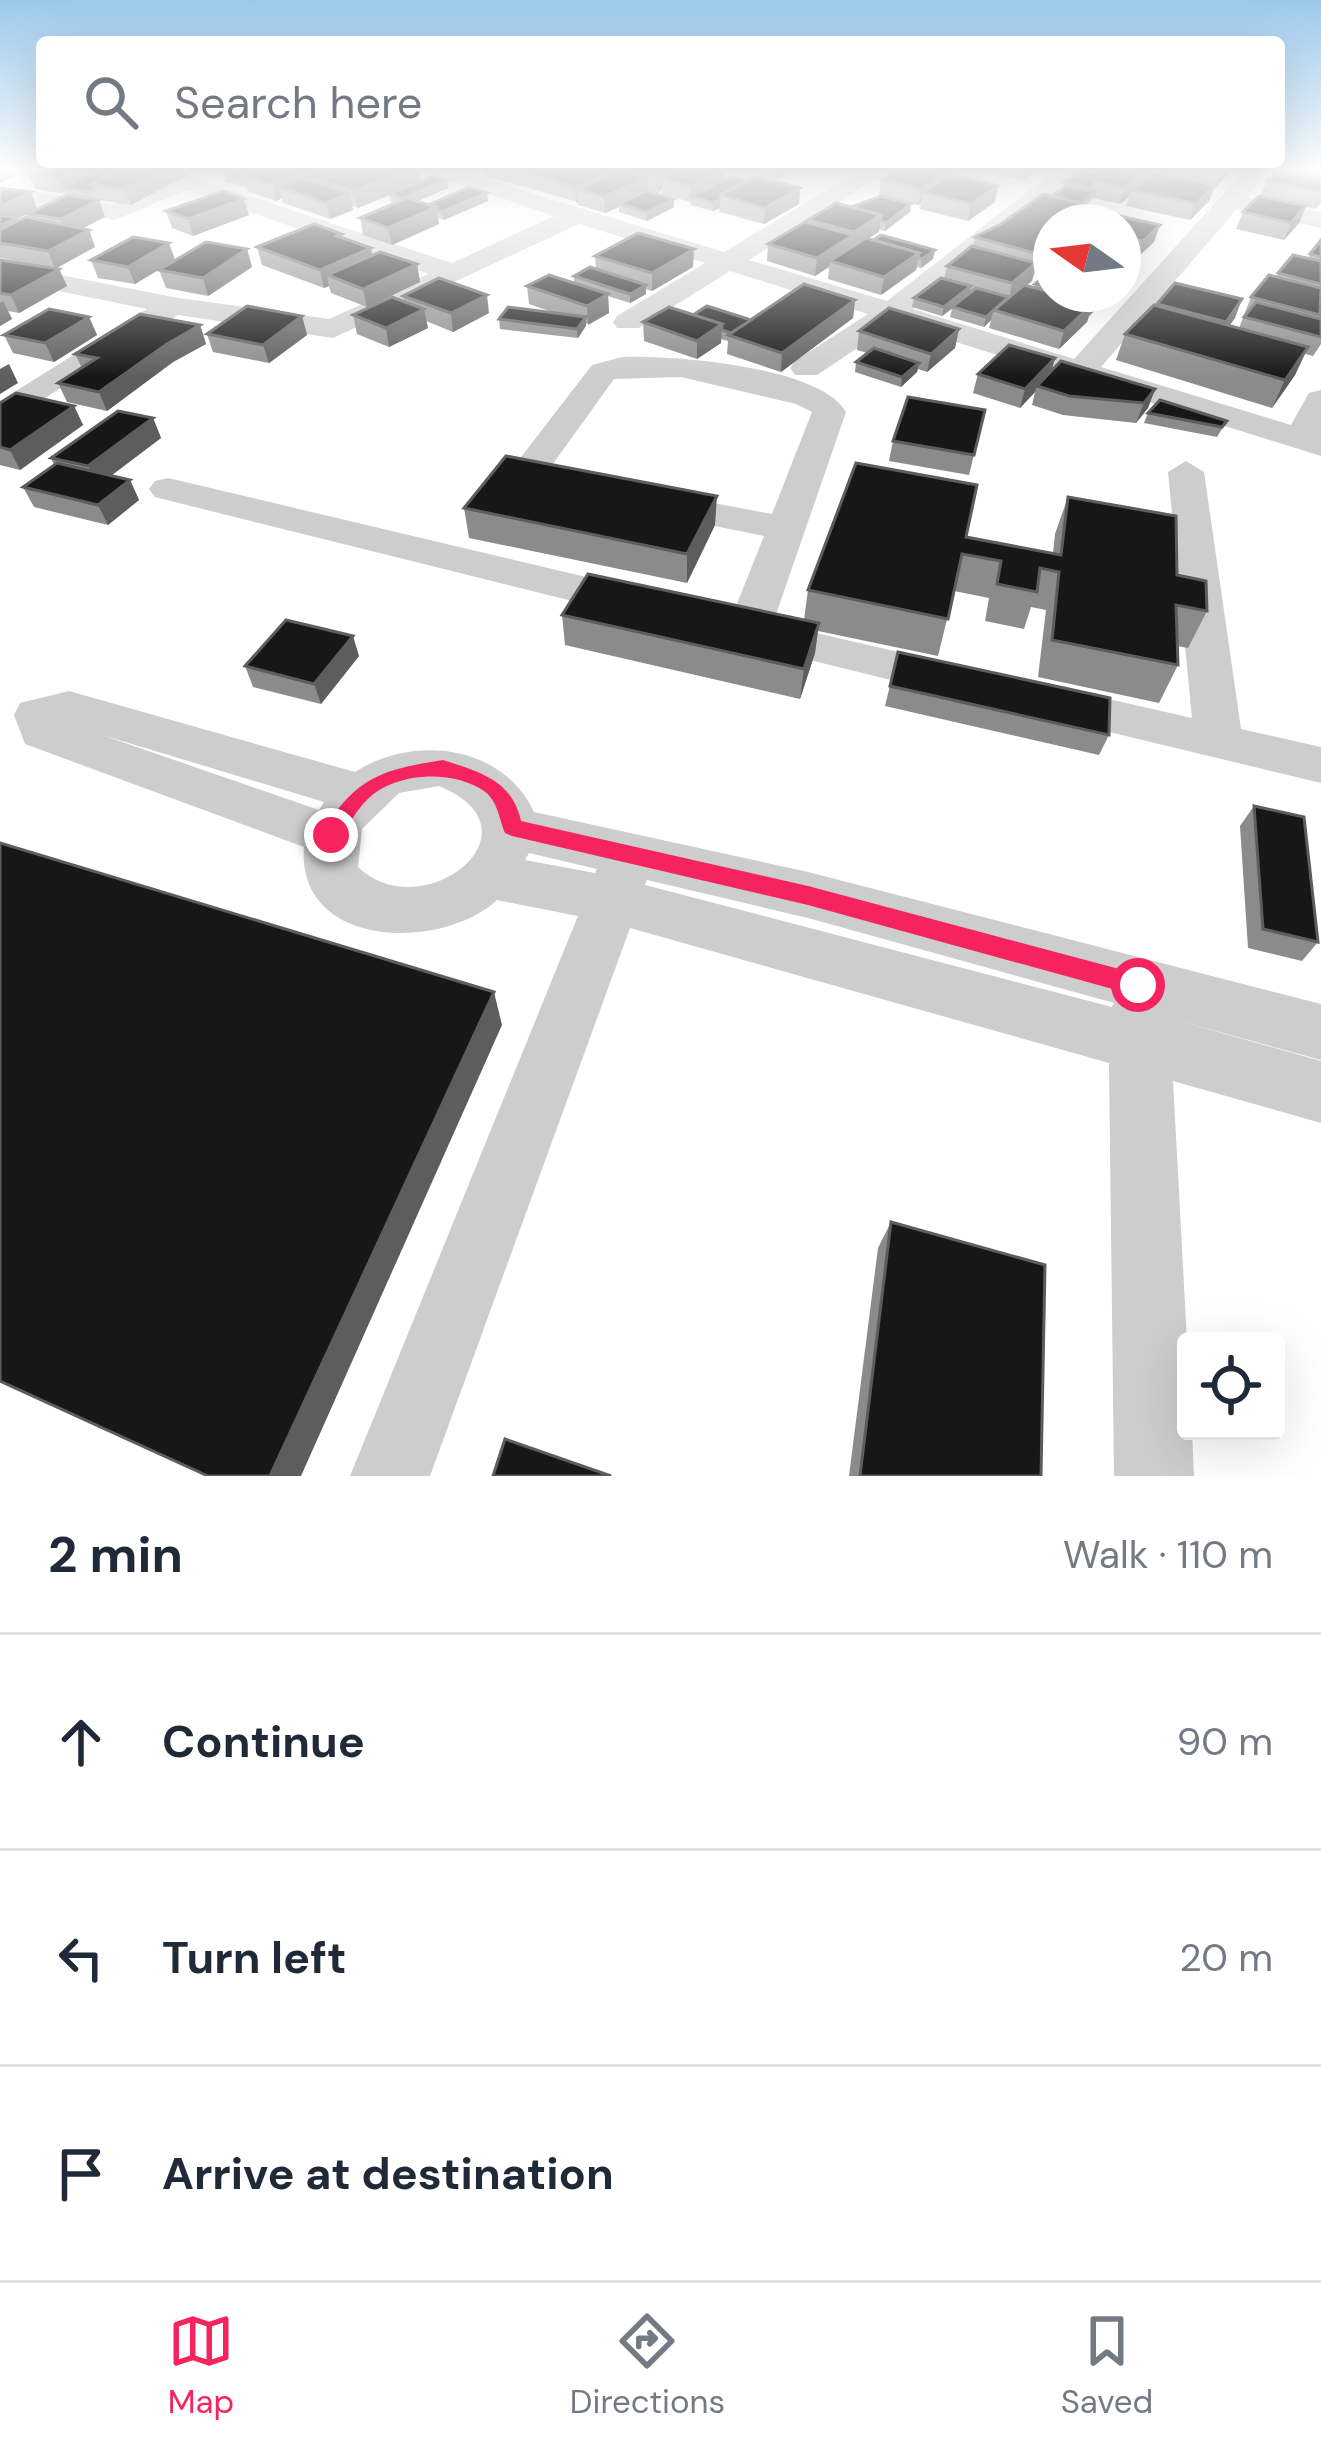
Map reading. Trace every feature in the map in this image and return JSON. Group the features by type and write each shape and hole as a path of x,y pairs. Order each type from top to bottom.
{"street":[{"path":"355,240 450,272"},
{"path":"0,271 173,306 332,329 522,240"},
{"path":"658,240 1311,441 1321,400"},
{"path":"628,322 726,264 757,240"},
{"path":"806,368 893,311 982,240"},
{"path":"1082,369 1200,240"},
{"path":"0,416 173,306"},
{"path":"748,631 829,412 817,400 650,364 614,366 603,372 531,470 543,482 783,528"},
{"path":"18,372 54,380"},
{"path":"1186,472 1219,742"},
{"path":"168,489 1321,765"},
{"path":"18,720 42,732 345,814"},
{"path":"414,769 470,773 492,786 507,805 502,852 440,908 379,909 355,898 337,880 329,859 345,814 414,769"},
{"path":"502,852 622,877 1139,1014 1321,1092"},
{"path":"390,1476 622,877"},
{"path":"1139,1014 1321,1031"},
{"path":"1139,1014 1154,1476"}],"building":[{"path":"0,240 70,240 48,251"},
{"path":"128,240 169,243 128,267 91,260"},
{"path":"275,240 348,240 371,248 320,270 257,247"},
{"path":"625,240 662,240 694,249 652,273 595,256"},
{"path":"775,240 845,240 817,258 768,244"},
{"path":"863,240 919,253 884,277 830,261"},
{"path":"874,240 899,240 935,250 922,259 919,253"},
{"path":"986,240 1033,240 1033,253"},
{"path":"1321,240 1321,257 1310,254"},
{"path":"206,242 247,249 203,278 159,270"},
{"path":"972,246 1033,262 1012,283 947,266"},
{"path":"380,252 417,264 363,289 327,275"},
{"path":"1293,255 1321,261 1321,284 1278,273"},
{"path":"0,260 59,269 11,295 0,293"},
{"path":"590,267 646,285 630,294 574,276"},
{"path":"549,275 608,294 587,306 527,286"},
{"path":"1269,275 1321,288 1320,315 1251,297"},
{"path":"439,278 487,295 451,313 403,296"},
{"path":"941,278 971,286 944,307 914,298"},
{"path":"1175,283 1242,299 1226,322 1157,304"},
{"path":"804,284 855,300 782,353 728,335"},
{"path":"1024,285 1033,287 1033,312 1084,312 1064,331 994,310"},
{"path":"976,288 1009,297 986,317 952,307"},
{"path":"392,297 424,309 386,328 353,315"},
{"path":"1256,302 1321,319 1321,337 1244,317"},
{"path":"1154,305 1308,347 1285,380 1125,334"},
{"path":"247,306 302,316 263,345 207,334"},
{"path":"707,306 751,320 731,333 722,330 722,324 693,315"},
{"path":"508,307 586,317 577,329 499,319"},
{"path":"669,307 722,324 697,341 643,322"},
{"path":"889,308 959,329 931,354 859,331"},
{"path":"49,309 89,317 45,343 4,335"},
{"path":"140,314 200,325 99,392 58,383 97,358 75,354"},
{"path":"1009,345 1055,358 1025,389 978,374"},
{"path":"874,348 919,363 902,377 856,362"},
{"path":"1061,361 1155,389 1144,403 1069,396 1037,386"},
{"path":"16,393 74,406 10,450 0,447 0,403"},
{"path":"908,397 985,410 974,455 893,441"},
{"path":"1160,400 1227,421 1222,427 1148,413"},
{"path":"118,411 153,418 88,466 51,458"},
{"path":"506,456 717,496 687,554 464,508"},
{"path":"57,463 130,480 98,505 23,487"},
{"path":"856,463 977,485 966,537 1061,555 1068,497 1176,516 1177,575 1206,581 1207,611 1176,605 1178,665 1052,640 1059,572 1040,568 1037,592 997,584 1001,561 962,554 948,619 808,590"},
{"path":"588,574 819,623 804,669 562,615"},
{"path":"286,620 353,636 314,684 245,666"},
{"path":"898,652 1110,698 1109,735 890,686"},
{"path":"1254,806 1304,817 1318,942 1263,929"},
{"path":"0,843 494,992 270,1476 208,1476 0,1381"},
{"path":"891,1222 1045,1265 1041,1476 860,1476"},
{"path":"505,1439 611,1476 493,1476"}],"route":[{"path":"331,835 360,793 385,778 443,767 470,773 492,786 507,805 512,827 808,896 1138,985"}]}
